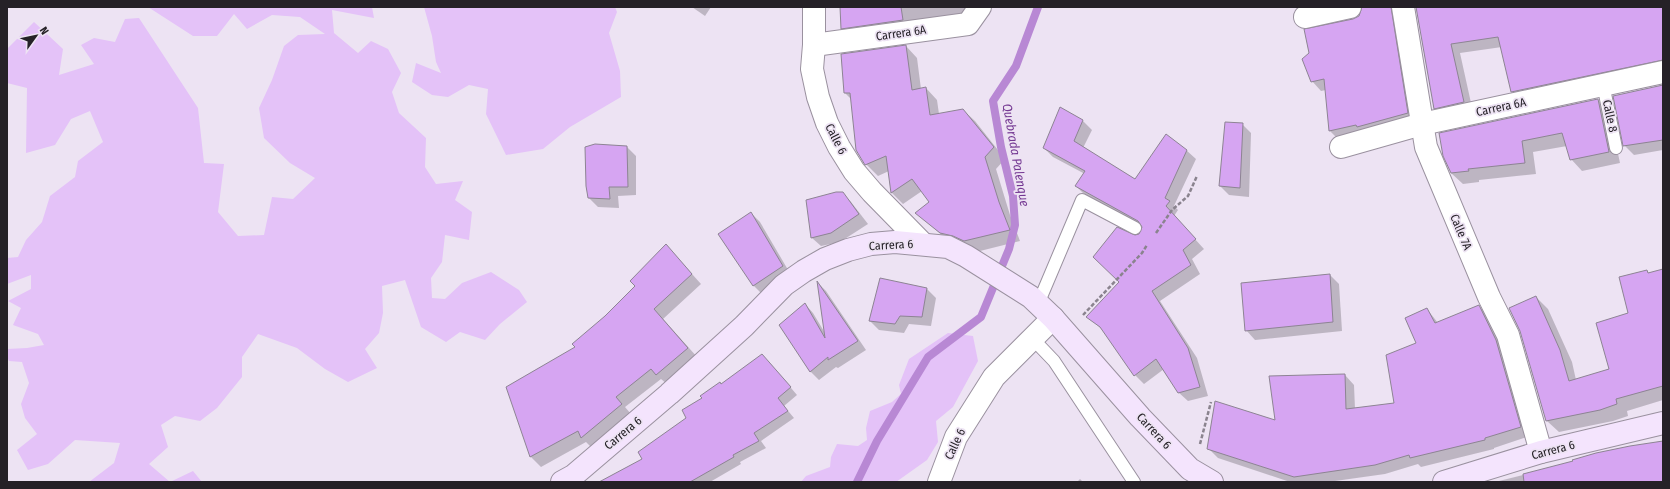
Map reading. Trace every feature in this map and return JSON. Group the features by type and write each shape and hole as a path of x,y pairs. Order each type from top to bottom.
{"main road":[{"name":"Carrera 6","path":"562,482 572,476 669,394 739,330 784,285 825,259 848,250 871,244 896,242 922,243 948,247 966,256 1047,313 1140,417 1203,477"},
{"name":"Carrera 6","path":"1444,482 1541,452 1663,423"}],"street":[{"name":"Calle 6","path":"814,7 814,45 812,69 818,97 827,123 839,148 854,171 872,192 922,243"},
{"name":"Carrera 6A","path":"814,45 968,24 980,7"},
{"path":"1305,17 1350,7"},
{"name":"Calle 7A","path":"1403,7 1426,147 1489,297 1508,335 1541,452"},
{"name":"Carrera 6A","path":"1341,147 1422,124 1663,72"},
{"name":"Calle 6","path":"939,482 956,437 994,377 1032,338 1047,313"}],"lane":[{"name":"Calle 8","path":"1603,84 1616,148"},
{"path":"1047,313 1082,200 1135,228"},
{"path":"1032,338 1054,361 1134,482"}],"path":[{"path":"1155,235 1172,210 1188,196 1196,176"},
{"path":"1047,313 1142,253 1150,241"},
{"path":"1203,477 1211,402"}],"shaded area":[{"path":"148,7 372,7 374,18 332,10 334,33 358,53 371,41 388,49 401,73 392,92 399,113 426,138 425,167 436,184 463,181 455,200 472,212 469,240 445,235 442,262 431,278 432,298 445,299 462,283 491,272 519,290 527,302 500,324 485,340 460,332 446,342 421,327 405,280 382,286 383,313 379,333 365,349 377,368 348,382 325,369 297,348 258,334 242,357 242,377 217,408 200,421 175,416 161,425 168,447 149,464 170,482 89,482 114,463 120,443 75,440 48,464 28,470 17,450 37,434 25,418 21,404 29,383 22,362 9,361 7,357 7,349 44,345 38,334 13,325 21,308 8,301 31,289 31,275 7,284 7,258 18,257 26,240 42,222 50,196 75,177 78,161 103,142 90,111 71,119 55,145 26,153 27,88 7,83 7,49 34,22 63,49 59,75 94,64 81,45 94,38 115,42 125,19 139,18 198,108 204,163 224,164 218,212 238,236 264,235 272,197 293,199 315,178 290,163 264,138 259,108 272,80 284,46 298,35 325,34 300,17 272,15 247,29 234,14 217,36 193,36"},
{"path":"424,7 615,7 617,12 609,33 620,71 621,97 570,127 543,149 506,155 486,114 488,89 469,85 448,97 432,95 412,82 416,63 441,73 436,62 432,36"},
{"path":"948,333 973,336 978,361 953,407 936,421 938,442 927,460 896,482 801,482 806,476 830,467 831,457 837,444 858,446 867,440 866,428 870,411 892,402 901,394 899,385 909,359"},
{"path":"193,471 202,482 170,482"}],"building":[{"path":"840,7 901,7 903,20 841,29"},
{"path":"1362,7 1391,7 1408,113 1357,127 1356,125 1329,131 1324,79 1311,82 1302,59 1309,53 1304,29 1353,19 1359,16"},
{"path":"1416,7 1663,7 1663,60 1511,92 1498,37 1451,44 1464,102 1434,109"},
{"path":"906,45 912,90 926,87 930,115 963,109 994,147 985,157 999,202 1010,230 964,241 953,236 940,233 915,213 929,202 912,179 891,193 886,156 865,165 856,150 850,93 844,93 841,54"},
{"path":"1663,85 1663,140 1623,146 1613,96"},
{"path":"1598,99 1609,152 1570,160 1562,133 1522,141 1525,163 1468,169 1469,171 1451,173 1443,156 1439,133"},
{"path":"1060,107 1083,120 1074,141 1135,179 1166,134 1187,150 1165,198 1170,201 1166,206 1196,239 1183,250 1191,265 1152,291 1188,348 1200,387 1178,393 1156,359 1134,376 1100,327 1086,317 1119,282 1093,257 1117,227 1135,235 1139,234 1142,227 1138,221 1075,186 1085,171 1043,148"},
{"path":"1225,122 1243,123 1240,188 1219,186"},
{"path":"595,144 627,146 628,187 609,187 610,199 588,198 586,186 585,147"},
{"path":"836,192 843,192 859,214 831,233 811,238 806,200"},
{"path":"751,212 783,266 753,286 718,234"},
{"path":"666,244 692,274 654,309 688,348 656,375 651,369 616,397 622,404 581,438 578,431 530,457 506,387 575,347 572,344 605,316 635,286 630,281"},
{"path":"1663,269 1663,386 1616,399 1617,404 1600,410 1546,421 1520,331 1509,308 1536,296 1560,350 1569,381 1609,369 1596,323 1628,313 1619,277 1647,270 1648,273"},
{"path":"1330,274 1333,322 1245,331 1241,283"},
{"path":"880,278 927,288 922,317 900,316 895,324 869,321"},
{"path":"817,281 858,341 828,360 828,357 810,372 779,325 805,303 825,338"},
{"path":"1479,305 1496,340 1521,427 1485,438 1485,440 1410,458 1409,455 1375,465 1294,477 1207,449 1215,401 1275,420 1269,376 1345,374 1346,409 1394,403 1386,355 1416,343 1405,318 1427,308 1435,323"},
{"path":"762,354 791,387 778,398 788,411 754,433 759,441 733,455 734,457 690,482 599,482 642,459 638,452 686,418 682,410 702,398 700,396 720,382 721,384"},
{"path":"1663,441 1663,482 1524,482 1523,474 1573,461 1572,460 1596,453"}],"waterway":[{"name":"Quebrada Palenque","path":"857,482 877,441 928,357 981,317 1009,249 1015,225 1013,196 1001,147 993,101 1016,66 1038,7"}]}
